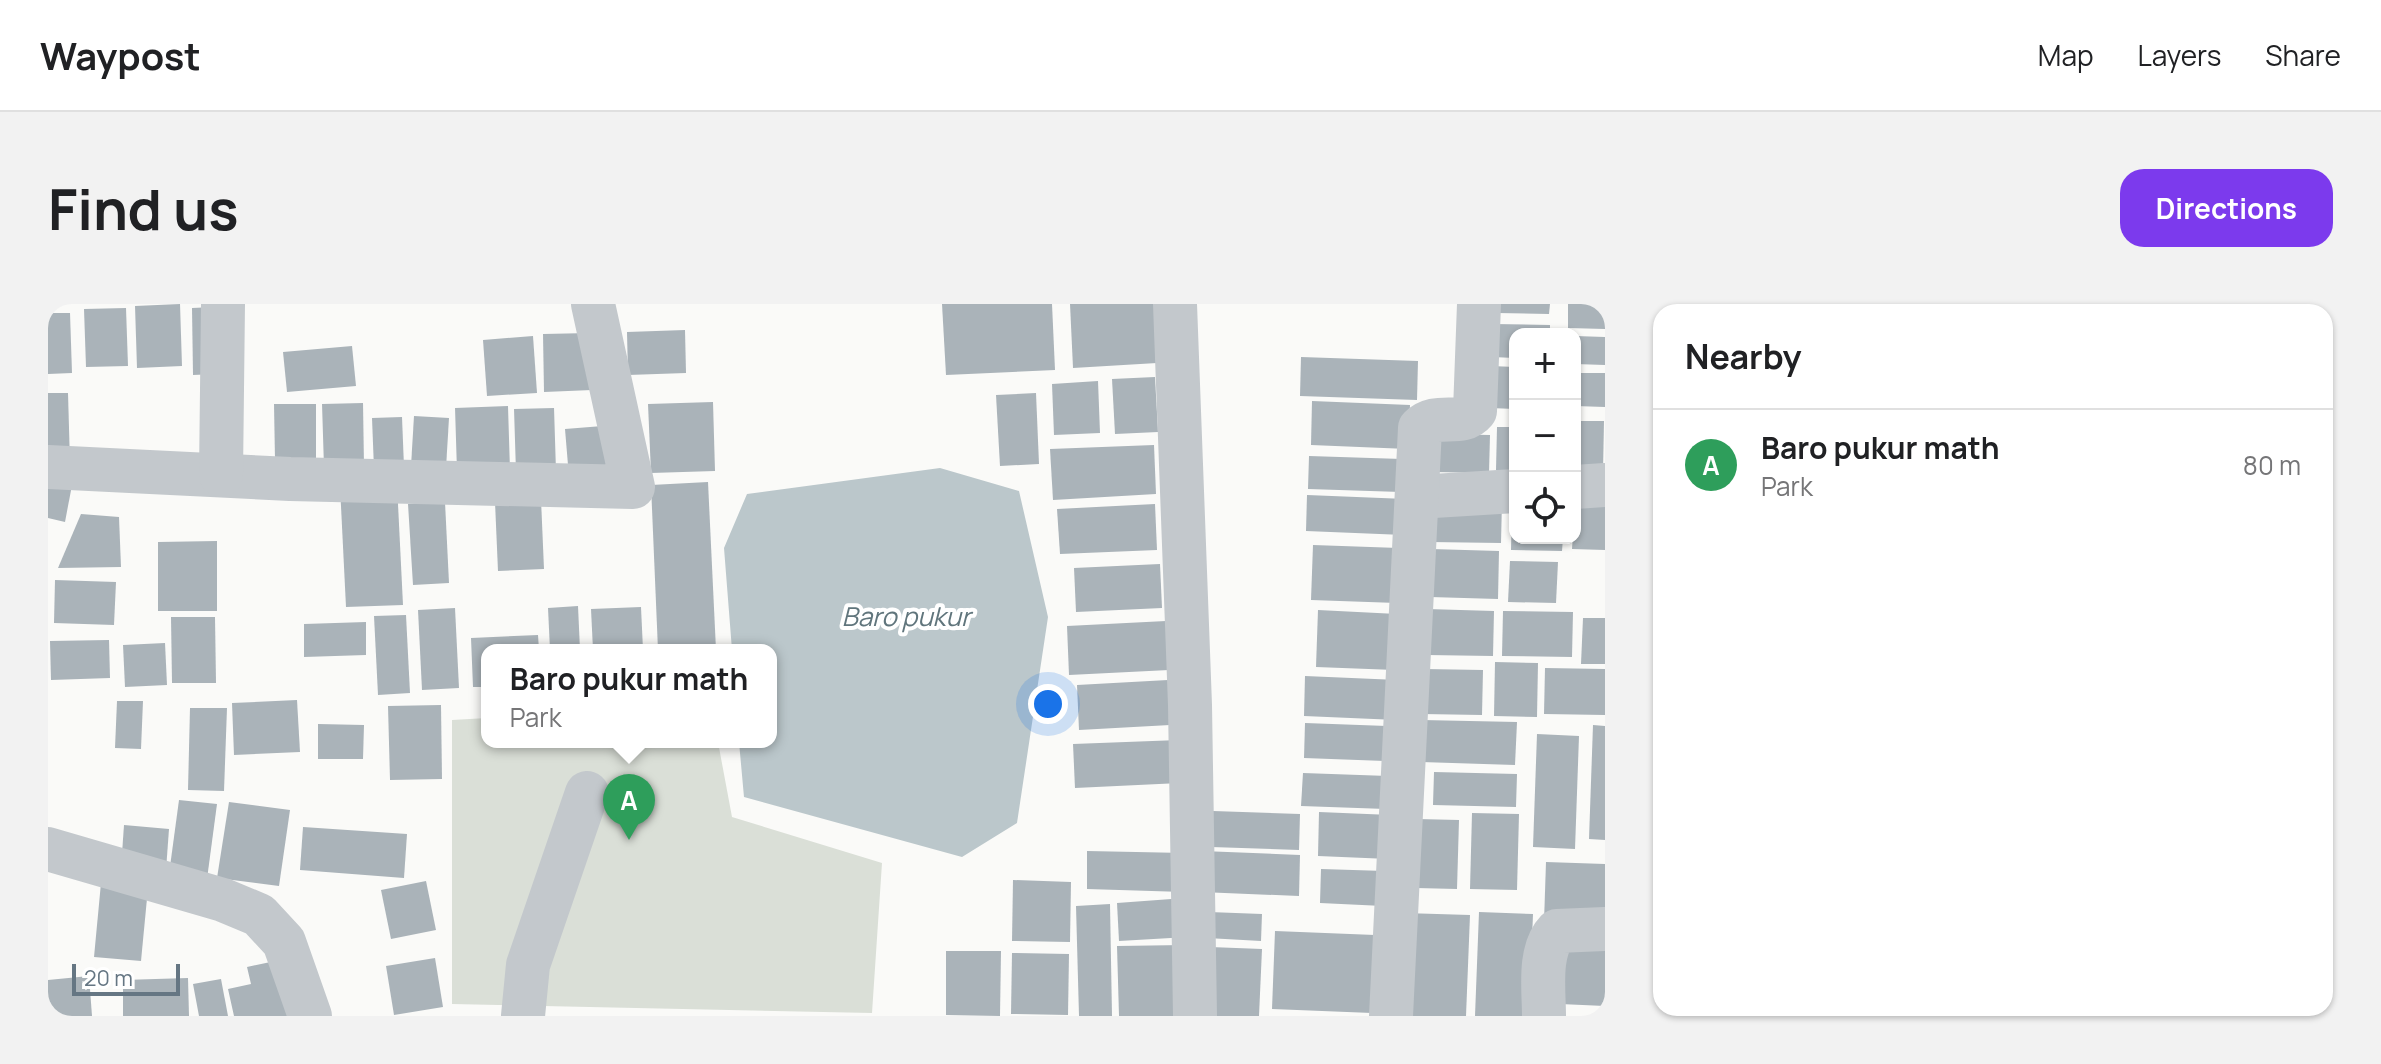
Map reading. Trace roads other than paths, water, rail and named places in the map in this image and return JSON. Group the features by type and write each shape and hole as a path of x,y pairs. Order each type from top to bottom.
{"street":[{"path":"221,475 223,304"},
{"path":"48,467 633,487 593,304"},
{"path":"1175,304 1190,705 1195,1016"},
{"path":"1391,1016 1420,428 1435,418 1463,419 1475,411 1479,304"},
{"path":"1581,487 1605,485"},
{"path":"1417,497 1509,491"},
{"path":"523,1016 528,965 587,793"},
{"path":"48,849 223,900 259,915 284,942 310,1016"},
{"path":"1544,1016 1545,955 1550,939 1557,931 1605,929"}],"water":[{"name":"Baro pukur","path":"940,468 1019,491 1048,617 1017,823 962,857 744,797 740,748 777,748 777,644 732,644 724,548 747,494"}],"place":[{"name":"Baro pukur math","path":"629,840"}]}
